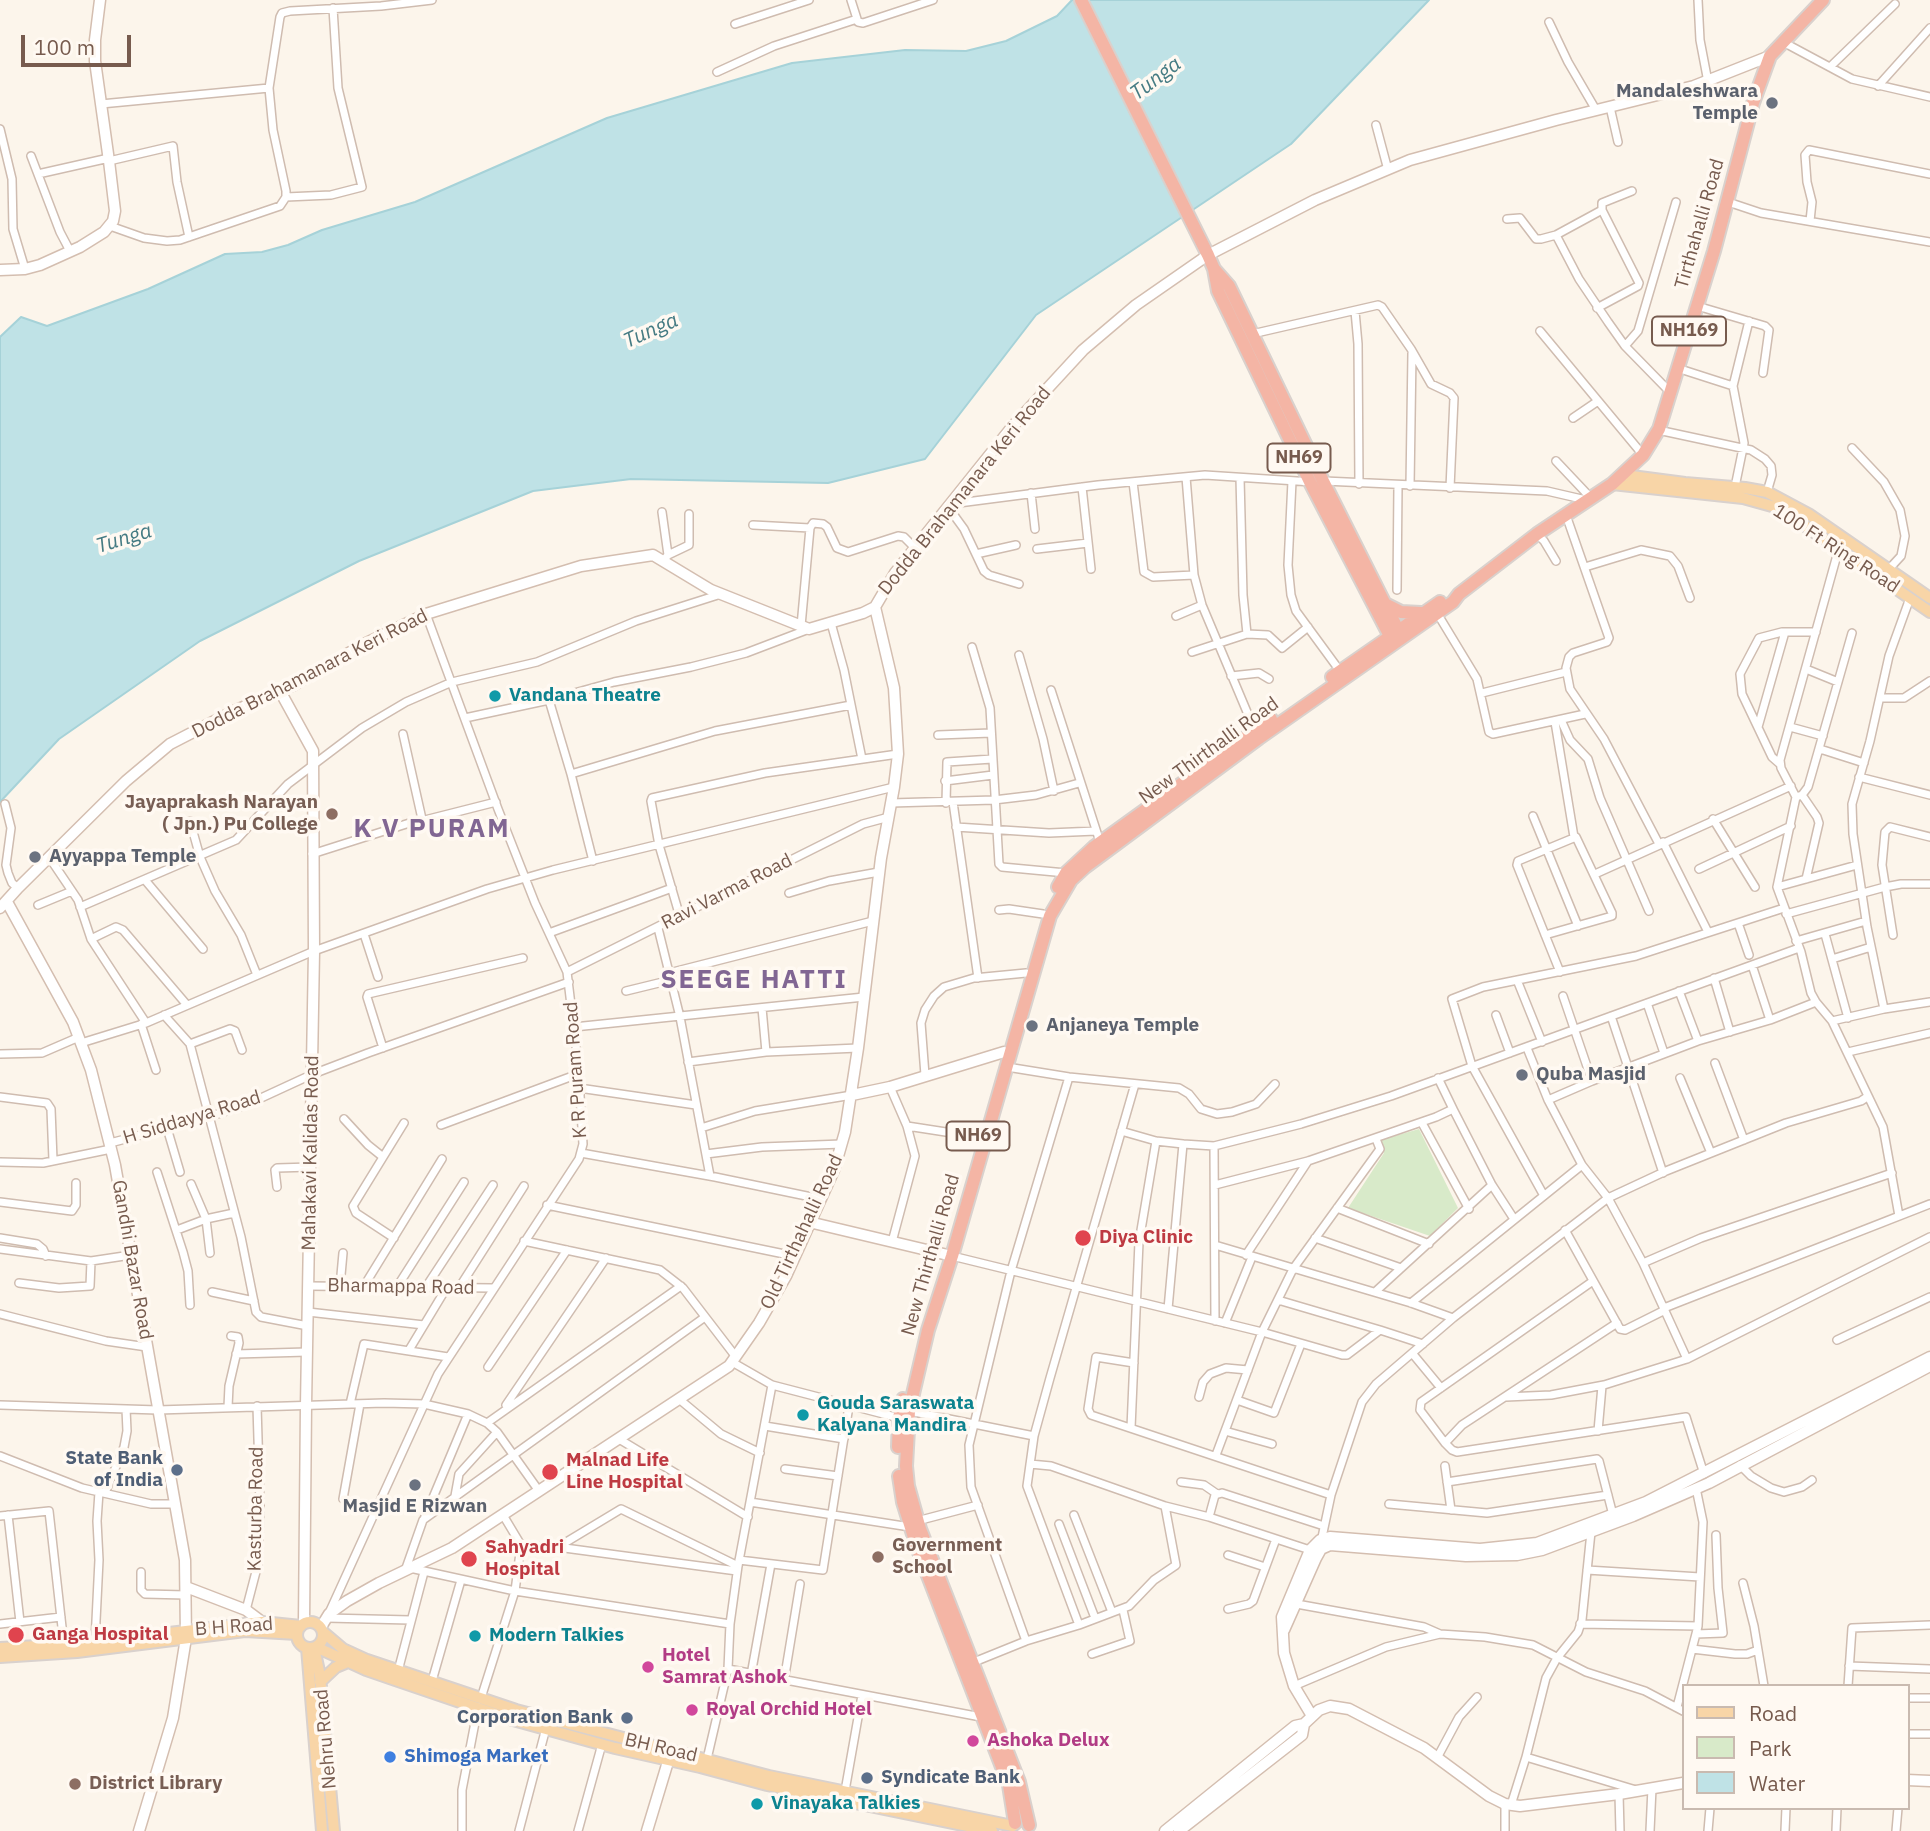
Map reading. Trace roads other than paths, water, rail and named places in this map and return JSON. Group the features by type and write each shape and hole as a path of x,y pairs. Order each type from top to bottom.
{"highway":[{"name":"NH69","path":"949,1255 978,1137 1043,914 1066,873 1105,838 1255,730 1373,647 1396,636 1218,291 1214,269 1081,0"},
{"name":"Tirthahalli Road","path":"1396,636 1453,602 1459,594 1537,534 1624,475 1643,455 1658,430 1728,202 1753,103 1770,56 1823,0"},
{"name":"NH69","path":"1214,269 1229,286 1316,481"},
{"name":"NH169","path":"1396,636 1421,613 1459,594"},
{"path":"1373,647 1382,610 1421,613"},
{"name":"New Thirthalli Road","path":"1030,1828 1019,1782 990,1711 974,1662 914,1524 906,1466 904,1414 1050,916 1071,880 1085,867 1105,838 1396,636"},
{"name":"NH69","path":"914,1524 969,1676 981,1717 1009,1785 1013,1826 1023,1821 1030,1828"}],"main road":[{"name":"100 Ft Ring Road","path":"1624,475 1767,492 1810,515 1930,598"},
{"name":"100 Ft Ring Road","path":"1612,484 1758,500 1790,514 1930,612"},
{"name":"B H Road","path":"0,1648 186,1634 262,1622 301,1628"},
{"path":"0,1657 77,1652 186,1634 301,1628 313,1622 325,1623 322,1641 312,1647 300,1643 301,1628"},
{"name":"BH Road","path":"325,1623 343,1650 432,1681 546,1728 602,1744 707,1759 1013,1826"},
{"name":"BH Road","path":"312,1647 366,1670 480,1703 516,1710 767,1785 992,1831"},
{"name":"Nehru Road","path":"312,1647 320,1682 334,1831"},
{"name":"Nehru Road","path":"312,1647 322,1831"},
{"path":"320,1682 336,1667 348,1662"}],"street":[{"path":"0,270 25,269 70,251 110,226 115,211 95,40 100,0"},
{"path":"110,226 144,238 167,241 189,237 280,206 286,197 273,130 269,88 282,13 290,10 381,6 432,0"},
{"path":"735,24 809,0"},
{"path":"851,0 858,22 863,23 933,0"},
{"path":"1698,0 1700,40 1708,82"},
{"path":"1830,67 1895,4"},
{"path":"286,197 331,195 354,191 362,185 338,88 333,8"},
{"path":"718,72 774,47 857,19"},
{"path":"1549,22 1567,62 1596,110"},
{"path":"1878,86 1930,28"},
{"path":"1782,42 1852,79 1930,97"},
{"name":"Dodda Brahamanara Keri Road","path":"4,905 126,781 170,744 280,691 364,644 426,614 581,566 638,555 665,558 721,594 805,627 831,623 875,607 895,573 1012,426 1083,350 1205,250 1410,160 1708,82 1770,56"},
{"path":"101,104 269,88"},
{"path":"1610,107 1619,142"},
{"path":"1376,125 1388,170"},
{"path":"0,129 12,179 13,234 25,269"},
{"path":"38,174 173,146 177,182 189,237"},
{"path":"1810,221 1812,202 1805,155 1809,150 1930,174"},
{"path":"31,156 70,251"},
{"path":"1597,308 1639,283 1602,210 1602,203 1632,191"},
{"path":"1625,346 1638,331 1676,202"},
{"path":"1728,202 1761,214 1930,242"},
{"path":"1507,219 1520,218 1539,239 1556,235 1602,210"},
{"path":"1556,235 1597,308 1625,346 1669,391"},
{"path":"1252,334 1378,305 1382,307 1431,384 1450,393 1454,398 1450,488"},
{"path":"1697,306 1765,326 1769,330 1763,373"},
{"path":"1355,311 1358,344 1359,484"},
{"path":"1735,487 1744,449 1733,386 1749,321"},
{"path":"1540,331 1643,455"},
{"path":"1410,486 1412,352"},
{"path":"1677,368 1733,386"},
{"path":"1573,418 1598,401"},
{"path":"1658,430 1751,450 1771,466 1772,475 1767,492"},
{"path":"1852,448 1884,482 1900,510 1905,536 1900,556 1889,569"},
{"path":"1556,461 1588,499"},
{"path":"1019,584 984,571 949,505 1082,486 1205,475 1547,491 1588,499"},
{"path":"1186,477 1194,575 1202,605 1255,730"},
{"path":"1240,478 1243,595 1247,634"},
{"path":"1292,481 1288,565 1291,595 1296,611 1340,671"},
{"path":"1133,482 1144,572 1153,577 1194,575"},
{"path":"1082,486 1091,569"},
{"path":"1397,590 1398,486"},
{"path":"1031,493 1035,529"},
{"path":"662,512 665,558 689,545 689,514"},
{"path":"1565,514 1609,639 1573,653 1567,663 1566,672 1570,689 1604,739 1708,932"},
{"path":"465,718 746,653 805,627 810,528 813,523 825,525 832,543 843,551 853,551 898,536 904,537 915,548"},
{"path":"753,524 810,528"},
{"path":"1537,534 1556,561"},
{"path":"1037,549 1088,543"},
{"path":"976,554 1016,545"},
{"path":"1780,764 1839,548"},
{"path":"1585,567 1641,550 1670,556 1678,566 1690,598"},
{"path":"80,907 236,840 288,784 362,728 406,702 452,682 537,662 636,621 721,594"},
{"path":"1884,1009 1857,865 1852,804 1889,656 1910,598"},
{"path":"1176,615 1202,605"},
{"name":"Old Tirthahalli Road","path":"325,1623 346,1601 452,1548 620,1439 734,1359 786,1276 834,1170 842,1144 852,1095 879,872 894,787 898,754 894,688 875,607"},
{"path":"1437,613 1472,669 1482,693 1488,728 1493,734 1585,714"},
{"name":"K R Puram Road","path":"325,1623 438,1374 581,1153 583,1144 567,972 525,878 426,614"},
{"path":"831,623 862,759"},
{"path":"1192,652 1247,634 1268,635 1282,648 1308,628"},
{"path":"1806,879 1819,823 1773,757 1742,694 1740,674 1759,638 1785,632 1816,632"},
{"path":"1758,728 1785,632"},
{"path":"1853,633 1808,787 1799,796 1777,887 1815,1002 1832,1021 1883,1127 1899,1216"},
{"path":"972,647 988,699 999,864 1002,867 1066,873"},
{"path":"1019,655 1043,739 1054,791"},
{"path":"1806,669 1838,682"},
{"path":"1482,693 1566,672"},
{"path":"1231,676 1259,673 1269,679"},
{"path":"1880,698 1904,698 1930,681"},
{"path":"1051,690 1079,783 1105,838"},
{"name":"Mahakavi Kalidas Road","path":"280,691 313,751 313,1074 301,1628"},
{"path":"549,700 572,774 593,861"},
{"path":"572,774 715,732 851,705"},
{"path":"1545,935 1612,916 1595,874 1578,839 1574,837 1558,721"},
{"path":"1558,721 1570,740 1588,759 1600,798 1649,911"},
{"path":"1790,727 1823,736"},
{"path":"938,735 991,733"},
{"path":"404,734 423,817 421,821"},
{"path":"1820,749 1864,762"},
{"path":"680,917 659,845 651,801 655,796 765,773 898,754"},
{"path":"978,978 956,827 945,781 946,765 948,761 992,759"},
{"path":"945,781 993,775"},
{"path":"1859,777 1930,794"},
{"path":"891,803 994,800 1054,791 1079,783"},
{"path":"1595,874 1791,786"},
{"path":"0,1054 42,1053 80,1040 144,1024 314,951 487,889 894,787"},
{"path":"312,854 421,821 496,802"},
{"path":"5,804 11,828 6,865 9,879 18,888"},
{"path":"1533,816 1578,926"},
{"name":"Ravi Varma Road","path":"567,972 863,824 889,817"},
{"path":"1713,820 1755,887"},
{"path":"190,821 200,857 215,891 241,935 257,975"},
{"path":"1699,869 1791,826"},
{"path":"956,827 1105,838"},
{"path":"1893,935 1882,865 1885,832 1888,828 1930,837"},
{"path":"1560,972 1517,865 1518,861 1574,837"},
{"path":"49,857 72,891 91,939 144,1024 156,1070"},
{"path":"1777,887 1857,865"},
{"path":"789,893 829,881 879,872"},
{"path":"145,880 203,949"},
{"path":"1543,1194 1472,1066 1452,999 1483,987 1629,958 1708,932 1785,911 1885,887 1930,884"},
{"path":"549,933 672,888"},
{"path":"38,905 72,891"},
{"name":"Gandhi Bazar Road","path":"4,905 73,1022 91,1070 111,1146 185,1560 186,1634 173,1718 139,1831"},
{"path":"999,911 1009,909 1043,914"},
{"path":"626,991 670,976 873,921"},
{"path":"1121,1131 1156,1141 1214,1146 1314,1120 1527,1048 1752,965 1798,944 1866,921"},
{"path":"1738,923 1749,955"},
{"path":"91,939 116,927 123,930 187,1005"},
{"path":"658,928 680,1017 710,1176"},
{"path":"364,934 378,977"},
{"path":"1825,934 1848,1018"},
{"path":"1832,959 1871,947"},
{"path":"383,1048 368,994 523,958"},
{"path":"1752,965 1770,1020"},
{"path":"925,1075 921,1023 934,996 944,987 978,978 1026,973"},
{"path":"1714,978 1730,1032"},
{"path":"1517,980 1542,1042"},
{"path":"313,1074 569,982"},
{"path":"1679,991 1698,1041"},
{"path":"1563,996 1592,1082"},
{"path":"574,1027 864,997"},
{"path":"1548,1100 1664,1053 1770,1020 1815,1002"},
{"path":"1832,1021 1930,1002"},
{"path":"1647,1003 1664,1053"},
{"path":"762,1008 766,1052"},
{"path":"164,1015 190,1044 234,1213 256,1312 261,1317 308,1326"},
{"path":"1496,1015 1510,1053"},
{"path":"1611,1016 1663,1173"},
{"path":"190,1044 230,1029 235,1031 242,1051"},
{"path":"1848,1052 1930,1033"},
{"path":"688,1062 766,1052 858,1048"},
{"path":"1527,1048 1548,1100 1582,1165 1608,1198 1643,1263 1687,1359"},
{"path":"701,1128 755,1111 890,1087 1003,1052"},
{"path":"1715,1063 1744,1140"},
{"path":"1007,1067 1069,1077 1178,1088 1189,1094 1202,1109 1217,1114 1255,1104 1275,1083"},
{"name":"H Siddayya Road","path":"0,1163 43,1163 111,1146 247,1104 313,1074"},
{"path":"440,1125 578,1074"},
{"path":"1026,1641 978,1505 969,1470 969,1444 1011,1271 1069,1077"},
{"path":"1438,1078 1492,1185 1514,1219"},
{"path":"1680,1078 1711,1153"},
{"path":"1079,1625 1027,1486 1034,1436 1135,1084"},
{"path":"890,1087 907,1126 915,1156 892,1242"},
{"path":"579,1088 696,1105"},
{"path":"0,1097 47,1103 51,1109 53,1160"},
{"path":"1179,1831 1302,1735 1308,1720 1284,1653 1283,1632 1291,1603 1324,1526 1331,1495 1363,1402 1376,1384 1453,1318 1608,1198 1786,1123 1867,1097"},
{"path":"1215,1185 1308,1161 1377,1139 1453,1109"},
{"path":"344,1119 383,1157"},
{"path":"394,1238 353,1210 353,1206 404,1123"},
{"path":"1422,1123 1469,1209"},
{"path":"907,1126 978,1137"},
{"path":"167,1128 180,1172"},
{"path":"1216,1455 1262,1332 1293,1269 1380,1149 1377,1139"},
{"path":"1131,1428 1139,1242 1156,1141"},
{"path":"706,1154 762,1147 842,1144"},
{"path":"1168,1309 1183,1144"},
{"path":"1214,1146 1214,1321"},
{"path":"581,1153 821,1199"},
{"path":"364,1286 442,1159"},
{"path":"1225,1323 1249,1256 1308,1161"},
{"path":"1411,1303 1582,1165"},
{"path":"277,1188 277,1168 311,1167"},
{"path":"157,1172 188,1271 190,1305"},
{"path":"1643,1263 1701,1238 1892,1173"},
{"path":"397,1287 464,1182"},
{"path":"0,1202 72,1211 76,1205 76,1183"},
{"path":"191,1184 206,1219 210,1253"},
{"path":"426,1287 493,1185"},
{"path":"1375,1292 1469,1209 1492,1185"},
{"path":"459,1288 524,1186"},
{"path":"1565,1230 1620,1329 1625,1330 1664,1309 1930,1204"},
{"path":"547,1205 794,1256"},
{"path":"1337,1208 1429,1244"},
{"path":"177,1230 206,1219 234,1213"},
{"path":"809,1222 1347,1355 1380,1330"},
{"path":"1506,1397 1551,1395 1602,1386 1687,1359 1930,1237"},
{"path":"0,1238 37,1244 46,1256"},
{"path":"1315,1238 1401,1268"},
{"path":"524,1241 660,1270 681,1286 734,1359 772,1385 849,1406 1034,1436"},
{"path":"1215,1245 1453,1318"},
{"path":"0,1249 91,1261 131,1255"},
{"path":"488,1367 567,1250"},
{"path":"340,1286 343,1253"},
{"path":"502,1411 607,1258"},
{"path":"19,1283 59,1288 90,1286 91,1261"},
{"path":"1593,1281 1441,1388 1419,1405 1420,1410 1445,1443 1457,1451 1686,1417 1703,1474"},
{"name":"Bharmappa Road","path":"309,1286 492,1288"},
{"path":"487,1423 681,1286"},
{"path":"409,1350 447,1287"},
{"path":"212,1292 254,1301"},
{"path":"1837,1340 1930,1297"},
{"path":"1278,1300 1423,1344"},
{"path":"308,1312 424,1325"},
{"path":"0,1314 106,1341 147,1347"},
{"path":"423,1520 705,1317"},
{"path":"1445,1443 1462,1425 1617,1323"},
{"path":"228,1406 229,1386 239,1339 231,1336"},
{"path":"1237,1400 1274,1413 1301,1344"},
{"path":"350,1404 363,1345 448,1357"},
{"path":"236,1354 307,1352"},
{"path":"1412,1353 1441,1388"},
{"path":"1134,1363 1096,1357 1088,1409 1091,1415 1331,1495"},
{"path":"1317,1546 1330,1537 1423,1546 1505,1548 1537,1543 1612,1515 1703,1474 1930,1357"},
{"path":"1030,1464 1051,1466 1165,1506 1276,1539 1317,1546 1340,1545 1440,1555 1517,1555 1542,1550 1591,1532 1696,1488 1930,1366"},
{"path":"1199,1397 1203,1382 1210,1374 1226,1368 1248,1370"},
{"path":"707,1759 727,1669 738,1565 772,1385"},
{"path":"1598,1431 1602,1386"},
{"path":"679,1399 721,1434 760,1453"},
{"path":"343,1499 360,1404"},
{"path":"0,1405 158,1410 228,1406 424,1404 468,1414 487,1423 497,1432 539,1491"},
{"name":"Kasturba Road","path":"246,1610 258,1564 260,1504 257,1406"},
{"path":"520,1545 823,1570 849,1406"},
{"path":"95,1641 99,1560 97,1521 102,1492 124,1447 127,1409"},
{"path":"468,1414 423,1520 407,1570 515,1591 730,1624"},
{"path":"765,1426 844,1439"},
{"path":"1226,1430 1272,1444"},
{"path":"455,1496 459,1474 497,1432"},
{"path":"620,1439 748,1517"},
{"path":"0,1457 65,1482 102,1492 150,1504 175,1503"},
{"path":"1447,1482 1593,1459 1599,1461 1612,1515"},
{"path":"1740,1465 1751,1476 1784,1492 1802,1487 1812,1480"},
{"path":"1445,1466 1451,1510"},
{"path":"785,1469 838,1476"},
{"path":"1181,1482 1204,1485 1217,1494 1222,1493 1324,1526"},
{"path":"1685,1684 1697,1630 1700,1577 1703,1522 1696,1488"},
{"path":"1209,1517 1217,1494"},
{"path":"1389,1504 1487,1513 1608,1495"},
{"path":"751,1502 831,1515 914,1524 978,1505"},
{"path":"974,1662 1026,1641 1123,1609 1154,1580 1176,1565 1165,1506"},
{"path":"557,1547 621,1509 738,1565"},
{"path":"20,1622 4,1516 49,1511 64,1645"},
{"path":"462,1831 462,1790 480,1703 515,1591 520,1545 503,1515"},
{"path":"1074,1515 1112,1612"},
{"path":"1059,1524 1095,1618"},
{"path":"1505,1831 1508,1805 1526,1757 1546,1678 1557,1658 1578,1632 1591,1532"},
{"path":"1580,1624 1723,1633 1717,1588 1716,1535"},
{"path":"1228,1609 1253,1601 1276,1539"},
{"path":"1228,1555 1265,1567"},
{"path":"751,1675 771,1564"},
{"path":"1587,1570 1700,1577"},
{"path":"141,1572 141,1590 145,1594 186,1591 246,1610 262,1622"},
{"path":"398,1671 424,1572"},
{"path":"432,1681 461,1580"},
{"path":"1743,1583 1764,1684"},
{"path":"784,1681 800,1584"},
{"path":"1291,1603 1424,1627 1440,1634"},
{"path":"1092,1654 1130,1641 1123,1609"},
{"path":"0,1624 61,1617"},
{"path":"325,1623 410,1620"},
{"path":"1848,1684 1852,1628 1930,1625"},
{"path":"1294,1686 1386,1647 1440,1634 1485,1637 1533,1645 1586,1672 1646,1691 1680,1709"},
{"path":"1692,1648 1735,1654 1758,1650"},
{"path":"1849,1665 1930,1669"},
{"path":"727,1669 981,1717"},
{"path":"845,1791 862,1695"},
{"path":"1437,1758 1459,1717 1478,1697"},
{"path":"1909,1698 1930,1698"},
{"path":"1165,1831 1295,1726 1325,1707 1349,1709 1424,1748 1489,1796 1508,1805 1520,1806 1619,1794 1682,1783"},
{"path":"519,1831 546,1728"},
{"path":"1909,1734 1930,1734"},
{"path":"578,1831 602,1744"},
{"path":"647,1831 670,1755"},
{"path":"1526,1757 1636,1791"},
{"path":"1909,1780 1930,1781"},
{"path":"1650,1831 1652,1788"},
{"path":"1619,1794 1620,1831"},
{"path":"1708,1831 1710,1810"},
{"path":"1785,1831 1786,1810"},
{"path":"1836,1831 1837,1810"},
{"path":"1896,1831 1898,1810"}],"water":[{"name":"Tunga","path":"1072,0 1429,0 1291,144 1036,315 925,459 828,483 631,479 533,491 359,561 200,641 59,739 0,802 0,337 21,317 47,326 148,289 225,254 262,252 288,245 322,230 415,202 607,118 792,63 905,50 966,51 1006,41 1057,16"}],"place":[{"name":"Mandaleshwara Temple","path":"1772,103"},
{"name":"Vandana Theatre","path":"495,696"},
{"name":"Jayaprakash Narayan ( Jpn.) Pu College","path":"332,814"},
{"name":"Ayyappa Temple","path":"35,857"},
{"name":"Anjaneya Temple","path":"1032,1026"},
{"name":"Quba Masjid","path":"1522,1075"},
{"name":"Diya Clinic","path":"1083,1238"},
{"name":"Gouda Saraswata Kalyana Mandira","path":"803,1415"},
{"name":"State Bank of India","path":"177,1470"},
{"name":"Malnad Life Line Hospital","path":"550,1472"},
{"name":"Masjid E Rizwan","path":"415,1485"},
{"name":"Government School","path":"878,1557"},
{"name":"Sahyadri Hospital","path":"469,1559"},
{"name":"Ganga Hospital","path":"16,1635"},
{"name":"Modern Talkies","path":"475,1636"},
{"name":"Hotel Samrat Ashok","path":"648,1667"},
{"name":"Royal Orchid Hotel","path":"692,1710"},
{"name":"Corporation Bank","path":"627,1718"},
{"name":"Ashoka Delux","path":"973,1741"},
{"name":"Shimoga Market","path":"390,1757"},
{"name":"Syndicate Bank","path":"867,1778"},
{"name":"District Library","path":"75,1784"},
{"name":"Vinayaka Talkies","path":"757,1804"}],"district":[{"name":"K V PURAM","path":"432,829"},
{"name":"SEEGE HATTI","path":"754,980"}]}
